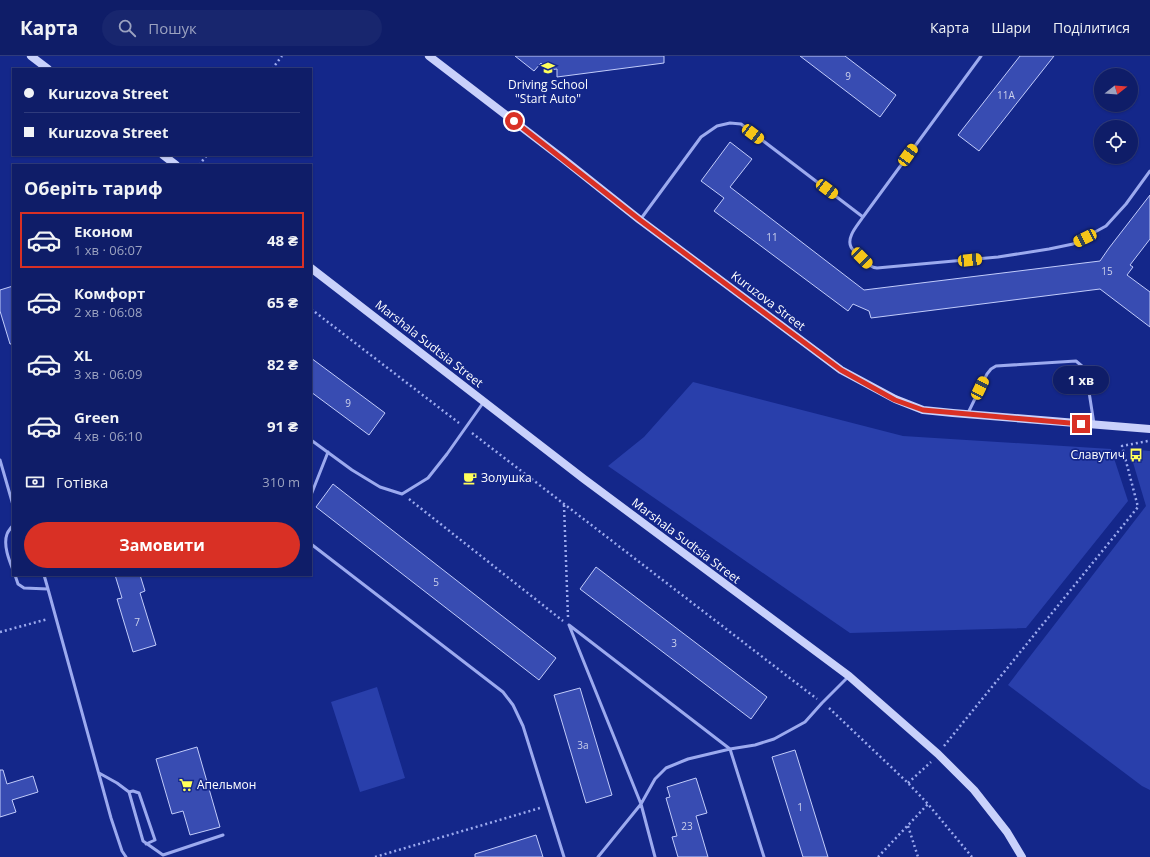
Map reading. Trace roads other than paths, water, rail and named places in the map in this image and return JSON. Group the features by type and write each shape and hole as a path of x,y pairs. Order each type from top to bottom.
{"street":[{"path":"31,56 47,68"},
{"name":"Kuruzova Street","path":"429,56 640,220 841,370 895,400 923,410 1150,430"},
{"path":"164,156 175,164"},
{"name":"Marshala Sudtsia Street","path":"312,269 608,498 849,676 938,754 974,790 1007,832 1022,857"}],"lane":[{"path":"981,56 850,237 849,243 851,248 872,267 877,268 990,258 1073,244 1106,226 1126,204 1150,171"},
{"path":"640,220 701,137 717,126 730,123 741,124 863,217"},
{"path":"967,415 987,374 996,366 1076,361 1083,367 1087,379 1094,426"},
{"path":"312,441 352,470 380,487 402,494 428,478 447,454 484,401"},
{"path":"312,492 328,452"},
{"path":"0,460 12,502"},
{"path":"12,526 7,533 6,541 8,558 12,568"},
{"path":"312,545 503,692 513,705 523,726 564,857"},
{"path":"15,576 18,584 24,588 48,589"},
{"path":"44,576 111,818 122,851 126,857"},
{"path":"655,857 641,804 569,625 730,749 764,857"},
{"path":"598,857 641,804 655,779 666,768 688,759 755,745 774,739 805,722 849,676"},
{"path":"98,773 117,783 129,792 143,841 163,855 223,835"},
{"path":"129,792 139,792 155,840 146,844"}],"place":[{"name":"Driving School \"Start Auto\"","path":"548,68"},
{"name":"Славутич","path":"1136,455"},
{"name":"Золушка","path":"470,478"},
{"name":"Апельмон","path":"186,785"}]}
